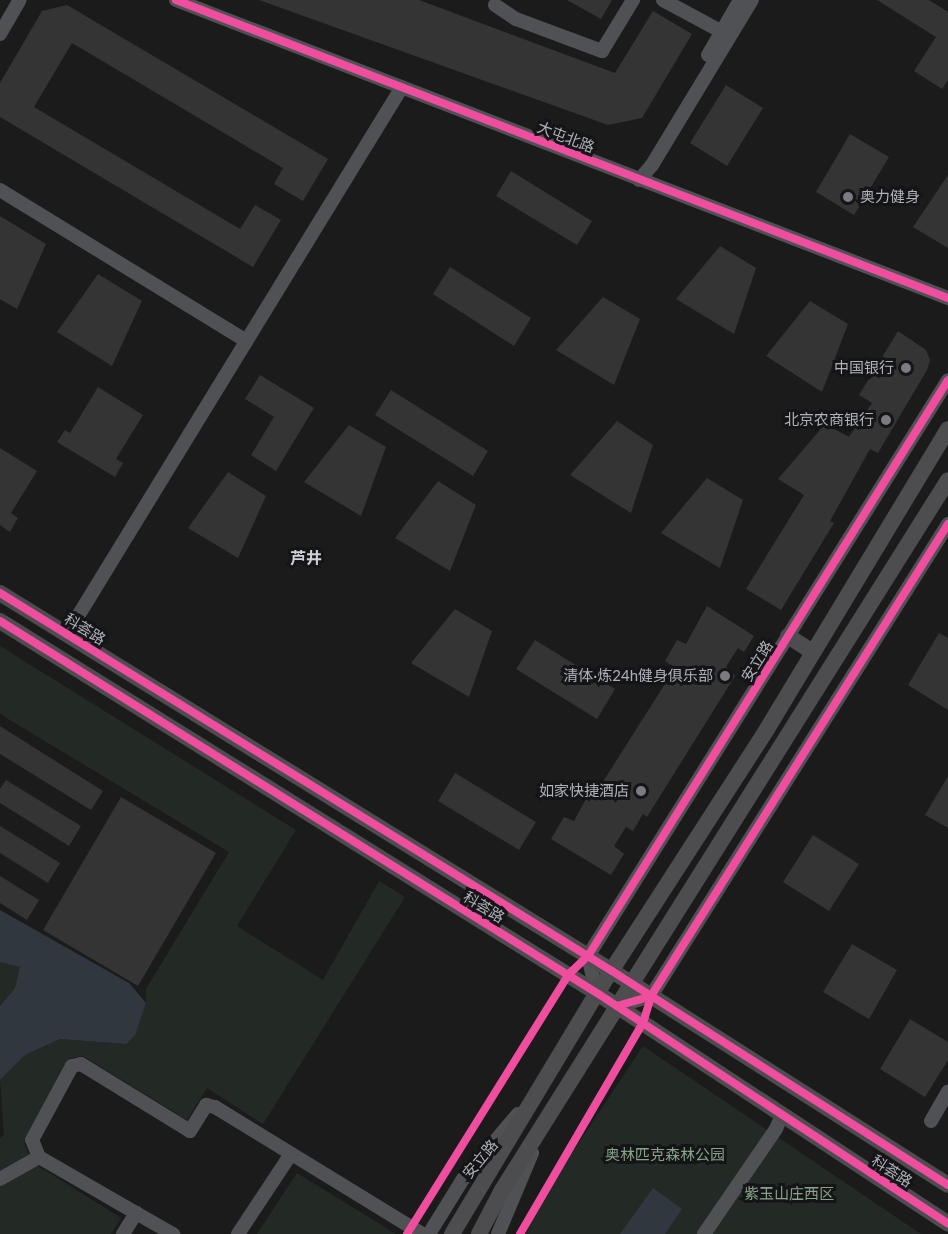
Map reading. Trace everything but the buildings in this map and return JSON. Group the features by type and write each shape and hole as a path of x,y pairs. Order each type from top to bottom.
{"main road":[{"name":"安立路","path":"452,1234 597,993 813,652 948,429"},
{"path":"479,1234 545,1121 617,1006 634,985 948,480"},
{"name":"科荟路","path":"0,592 612,971 948,1185"},
{"name":"科荟路","path":"0,621 597,993 948,1224"},
{"path":"788,636 813,652"}],"street":[{"path":"0,34 20,0"},
{"name":"大屯北路","path":"176,0 948,298"},
{"path":"495,5 516,19 602,51 633,0"},
{"path":"663,0 726,33"},
{"path":"639,180 652,165 726,33 740,0"},
{"path":"726,33 752,0"},
{"path":"67,634 402,87"},
{"path":"0,190 246,340"},
{"name":"安立路","path":"588,956 948,380"},
{"path":"617,1006 651,996 948,524"},
{"path":"588,956 597,993"},
{"path":"173,1234 39,1157 32,1140 72,1066 81,1064 190,1131 206,1105 215,1107 422,1234"},
{"name":"安立路","path":"429,1234 463,1179 539,1089"},
{"path":"931,1121 948,1091"},
{"path":"704,1234 776,1129 782,1115"},
{"path":"498,1234 545,1121"},
{"path":"238,1234 291,1154"},
{"path":"0,1179 39,1157"},
{"path":"123,1234 136,1213"}],"green space":[{"path":"0,646 296,830 237,926 323,980 379,881 405,897 263,1124 207,1088 187,1120 83,1056 70,1058 24,1143 32,1162 121,1218 111,1234 0,1234 0,1138 4,1135 0,1080 25,1055 60,1039 125,1044 146,1003 146,989 229,852 0,714"},
{"path":"0,962 21,966 15,988 0,1006"},
{"name":"奥林匹克森林公园","path":"643,1046 921,1234 526,1234 545,1194"},
{"path":"297,1173 396,1234 257,1234"}],"shaded area":[{"path":"0,910 129,983 146,1003 135,1035 126,1044 60,1039 25,1055 0,1080 0,1006 15,988 20,967 0,962"},
{"path":"653,1188 682,1209 665,1234 620,1234"}],"cycle path":[{"path":"176,0 948,298"},
{"path":"407,1234 568,975 588,956 948,380"},
{"path":"617,1006 651,996 948,524"},
{"path":"0,593 612,971 948,1185"},
{"path":"0,621 597,993 948,1224"},
{"path":"520,1234 643,1023 651,996"}],"place":[{"name":"奥力健身","path":"848,197"},
{"name":"中国银行","path":"906,368"},
{"name":"北京农商银行","path":"886,420"},
{"name":"清体·炼24h健身俱乐部","path":"725,676"},
{"name":"如家快捷酒店","path":"641,791"}],"district":[{"name":"芦井","path":"306,558"}],"park label":[{"name":"紫玉山庄西区","path":"789,1194"}]}
